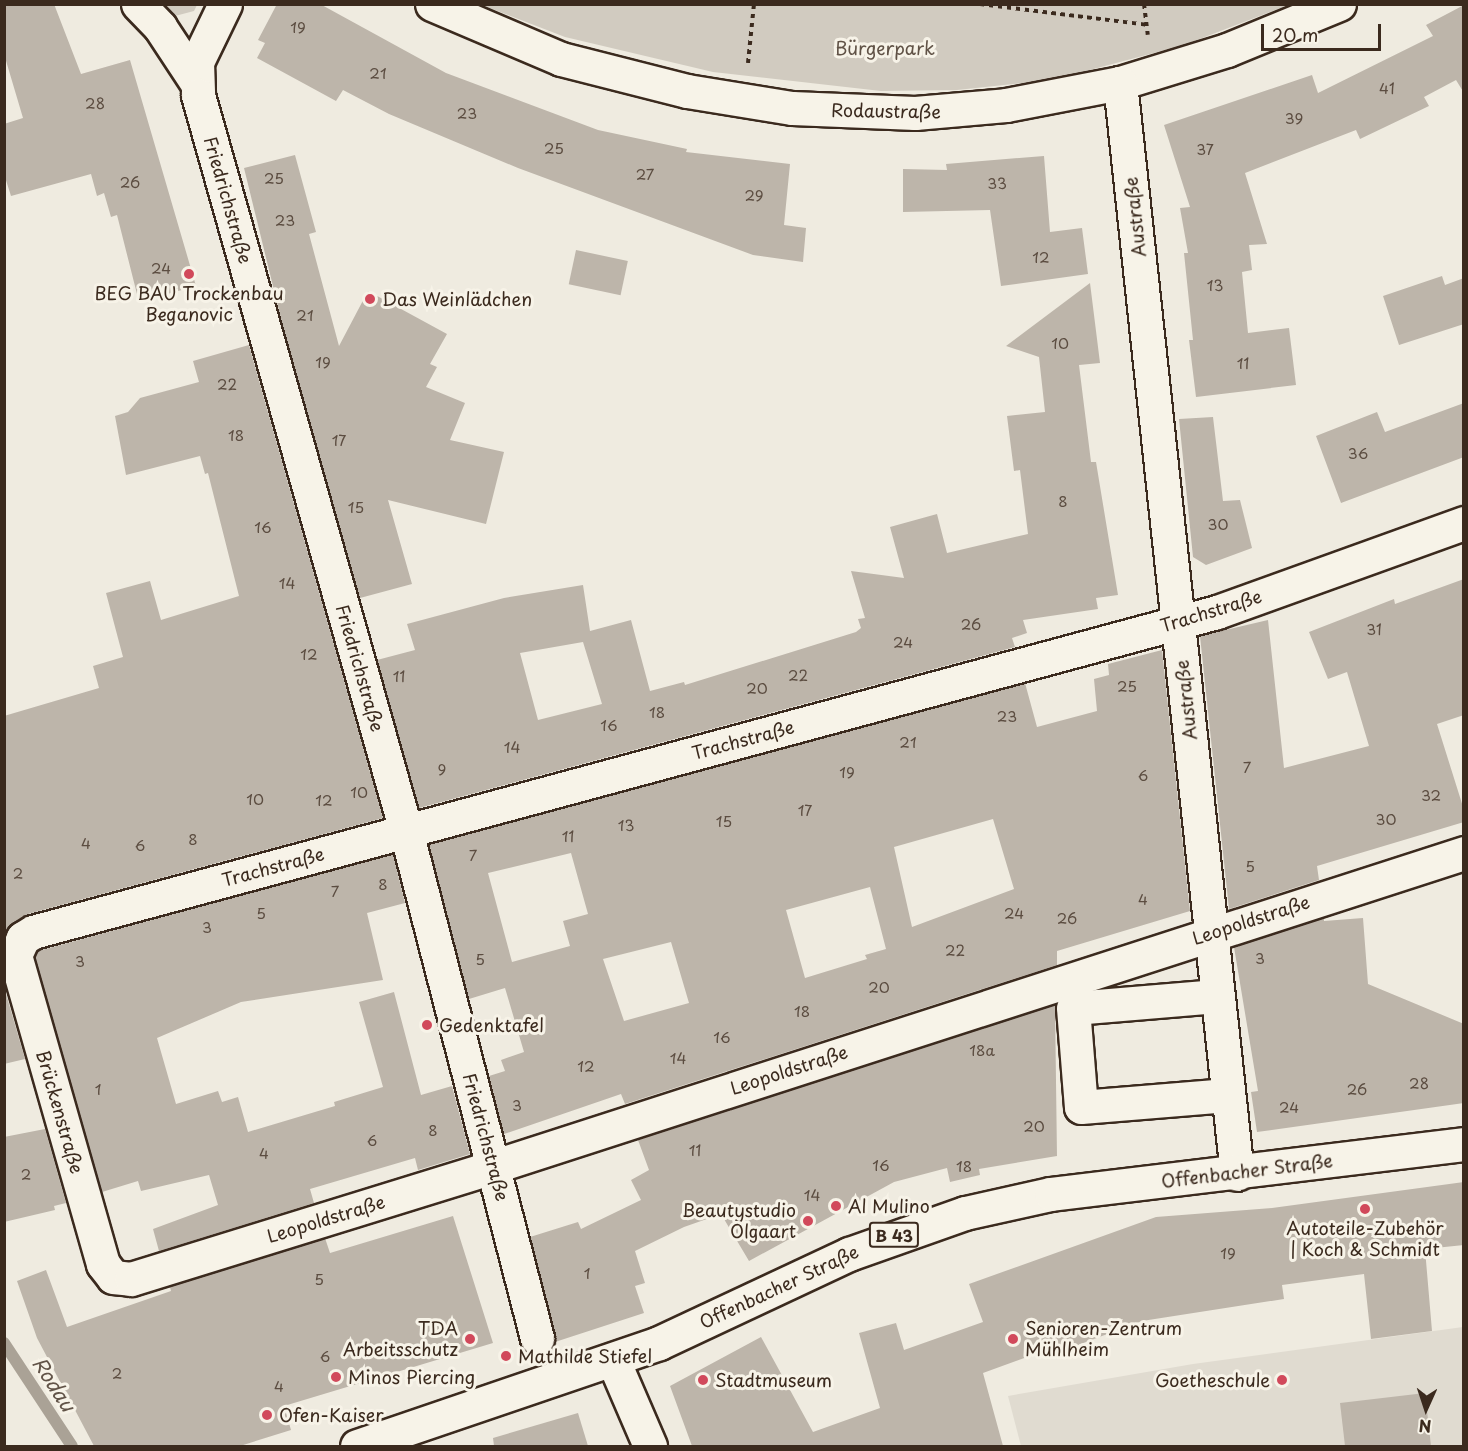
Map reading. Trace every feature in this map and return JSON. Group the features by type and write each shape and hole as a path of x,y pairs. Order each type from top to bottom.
{"street":[{"path":"138,4 160,27 195,80"},
{"name":"Friedrichstraße","path":"225,4 196,62 195,80 406,831 495,1166 537,1338"},
{"name":"Rodaustraße","path":"432,4 561,59 687,92 843,112 951,111 1055,98 1120,83 1227,50 1339,4"},
{"name":"Austraße","path":"1120,83 1237,1174"},
{"name":"Trachstraße","path":"19,944 33,932 1178,623 1464,523"},
{"name":"Leopoldstraße","path":"113,1277 131,1279 495,1166 1210,932 1464,853"},
{"name":"Brückenstraße","path":"19,944 15,955 103,1263 113,1277"},
{"path":"1217,996 1073,1008 1081,1107 1228,1095"},
{"name":"Offenbacher Straße","path":"357,1446 659,1343 868,1246 965,1213 1050,1194 1237,1174 1464,1144"},
{"path":"613,1360 650,1446"}],"path":[{"path":"744,101 754,4"},
{"path":"980,4 1148,25"}],"shaded area":[{"name":"Goetheschule","path":"1463,1327 1463,1446 1021,1446 1008,1396 1193,1364"}],"green space":[{"path":"153,5 197,5 194,11 175,16 159,12"},
{"name":"Bürgerpark","path":"482,5 1288,5 1184,45 1052,80 957,90 881,91 713,72 565,37"}],"building":[{"path":"4,4 54,4 81,74 130,60 196,286 139,302 117,215 111,217 104,193 97,196 91,174 11,196 4,174 4,124 23,118 4,54"},
{"path":"277,4 320,4 446,73 598,130 687,149 686,152 790,164 784,225 806,228 803,262 753,255 518,168 389,114 343,90 336,101 257,58 265,43 258,40"},
{"path":"1464,5 1464,93 1456,80 1424,97 1429,106 1360,139 1356,130 1245,173 1267,244 1249,245 1252,270 1242,272 1248,333 1289,328 1296,385 1196,397 1189,340 1193,340 1184,253 1188,253 1180,208 1190,207 1164,125 1312,75 1318,93 1433,36 1426,25"},
{"path":"295,155 316,232 309,234 339,346 368,291 447,334 430,364 437,367 426,387 465,403 450,440 504,452 486,524 388,500 412,584 360,598 285,335 244,168"},
{"path":"1044,156 1050,232 1082,228 1088,274 1001,286 990,210 903,212 903,169 947,170 946,164"},
{"path":"576,250 628,261 621,295 569,284"},
{"path":"1442,276 1445,285 1464,278 1464,324 1399,345 1383,296"},
{"path":"1090,283 1100,363 1079,365 1091,462 1096,462 1118,595 1096,598 1098,609 1023,620 1027,633 1012,638 1015,647 419,808 377,660 415,650 407,624 504,598 583,585 590,631 631,620 650,691 684,682 685,685 856,632 861,628 858,619 865,618 851,571 904,578 890,527 937,514 947,553 1028,534 1020,470 1014,471 1007,416 1045,412 1039,357 1006,346","holes":["583,642 602,704 538,720 520,653"]},
{"path":"249,345 383,818 28,914 13,922 4,933 4,716 99,688 93,666 123,657 106,593 150,581 161,620 239,596 208,473 205,474 200,456 126,475 115,416 128,412 140,398 199,382 193,361"},
{"path":"1464,403 1464,457 1341,503 1316,436 1377,412 1385,432"},
{"path":"1213,417 1223,501 1240,500 1252,548 1206,565 1193,557 1179,419"},
{"path":"1464,579 1464,715 1437,724 1464,810 1464,822 1317,866 1319,880 1229,909 1200,636 1268,620 1284,768 1369,746 1347,672 1328,679 1309,632 1394,599 1395,604"},
{"path":"1162,650 1190,911 1057,951 1057,965 625,1104 621,1094 504,1134 489,1076 505,1071 501,1060 524,1052 505,988 469,999 429,844 1025,683 1037,727 1097,711 1094,679 1109,675 1108,664","holes":["993,819 1014,889 912,927 894,847","571,853 588,914 563,921 570,946 512,962 488,873","870,887 886,949 865,955 867,959 805,978 786,910","671,942 689,1003 624,1021 603,959"]},
{"path":"393,854 405,903 367,913 383,980 241,1002 157,1038 176,1104 218,1091 222,1102 238,1097 248,1132 335,1106 334,1102 383,1087 359,1002 394,992 421,1095 452,1086 470,1154 418,1170 415,1158 310,1189 314,1203 159,1251 153,1229 218,1205 209,1175 141,1191 138,1181 102,1192 35,957 38,951"},
{"path":"1324,918 1324,921 1363,918 1368,984 1464,1024 1464,1103 1257,1132 1251,1092 1258,1091 1234,947"},
{"path":"4,987 25,1059 4,1064"},
{"path":"1055,1005 1057,1156 979,1169 980,1175 950,1182 947,1168 894,1182 749,1261 721,1214 684,1227 635,1251 645,1283 635,1286 644,1313 555,1342 530,1237 578,1222 581,1229 641,1200 631,1180 649,1170 638,1140"},
{"path":"45,1129 66,1203 54,1206 55,1210 4,1222 4,1137"},
{"path":"1464,1182 1464,1245 1425,1249 1432,1331 1371,1339 1364,1274 1282,1285 1284,1299 1142,1321 1062,1351 1060,1345 983,1373 1003,1446 692,1446 670,1386 761,1337 813,1432 880,1408 859,1333 896,1323 904,1350 983,1322 969,1284 1156,1217 1272,1208"},
{"path":"453,1216 493,1343 284,1406 291,1430 240,1446 94,1446 37,1338 17,1281 46,1270 67,1327 171,1291 170,1287 325,1238 330,1253"},
{"path":"1425,1393 1431,1446 1345,1446 1340,1403"},
{"path":"578,1413 588,1446 494,1446 493,1438"}],"waterway":[{"name":"Rodau","path":"4,1343 72,1446"}],"place":[{"name":"BEG BAU Trockenbau Beganovic","path":"189,274"},
{"name":"Das Weinlädchen","path":"370,299"},
{"name":"Gedenktafel","path":"427,1025"},
{"name":"Al Mulino","path":"836,1206"},
{"name":"Autoteile-Zubehör | Koch & Schmidt","path":"1365,1209"},
{"name":"Beautystudio Olgaart","path":"808,1221"},
{"name":"TDA Arbeitsschutz","path":"470,1339"},
{"name":"Senioren-Zentrum Mühlheim","path":"1013,1339"},
{"name":"Mathilde Stiefel","path":"506,1356"},
{"name":"Minos Piercing","path":"336,1377"},
{"name":"Stadtmuseum","path":"703,1380"},
{"name":"Goetheschule","path":"1282,1380"},
{"name":"Ofen-Kaiser","path":"267,1415"}]}
